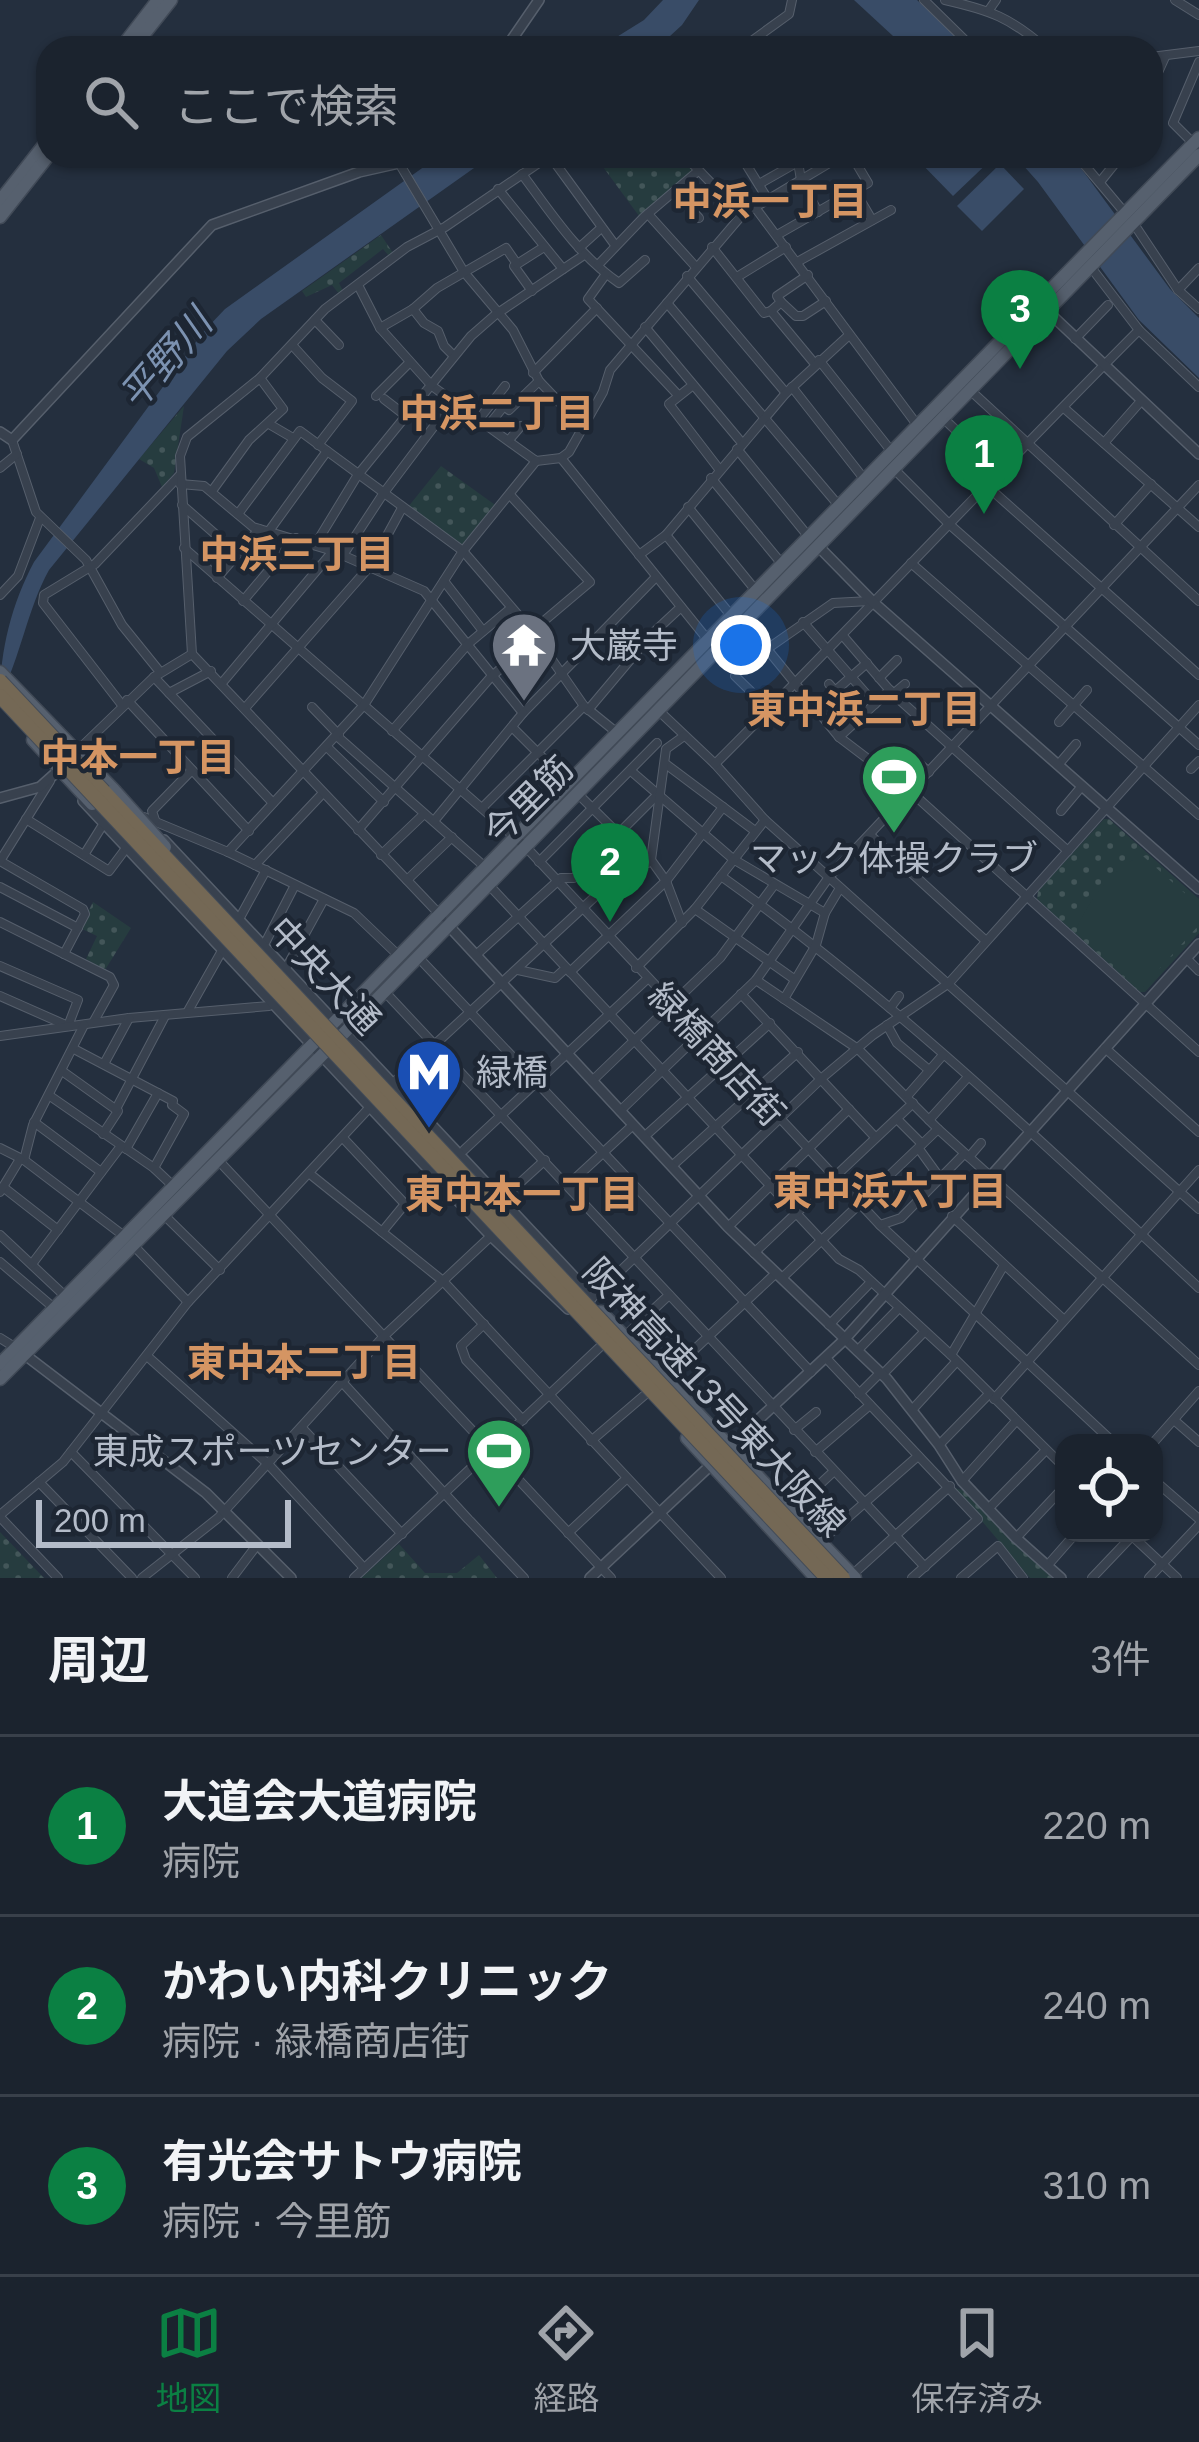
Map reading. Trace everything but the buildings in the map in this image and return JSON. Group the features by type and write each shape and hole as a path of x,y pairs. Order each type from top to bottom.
{"highway":[{"name":"阪神高速13号東大阪線","path":"0,676 850,1577"},
{"name":"阪神高速13号東大阪線","path":"2,702 827,1578"}],"main road":[{"path":"130,36 158,0"},
{"path":"142,36 171,0"},
{"path":"1127,220 1197,145"},
{"path":"0,201 36,155"},
{"path":"0,217 39,168"},
{"name":"今里筋","path":"737,621 757,592 814,542 865,480 1127,220"},
{"name":"今里筋","path":"0,1364 20,1351 128,1240 172,1185 384,991 486,867 520,841 658,710 713,646 893,468 1043,307"},
{"name":"今里筋","path":"573,789 616,732 713,646"},
{"name":"中央大通","path":"0,676 77,750 850,1577"},
{"name":"中央大通","path":"2,702 55,775 95,806 816,1578"},
{"name":"今里筋","path":"340,1028 399,956 487,883 520,841"},
{"name":"今里筋","path":"0,1379 53,1308 163,1214 316,1050"}],"street":[{"path":"514,36 539,0"},
{"path":"759,36 789,14 792,0"},
{"path":"924,0 961,36"},
{"path":"946,0 989,10 1032,36"},
{"path":"989,10 996,0"},
{"path":"1175,0 1197,10"},
{"path":"1163,61 1165,56 1199,51"},
{"path":"1197,145 1173,123 1199,62"},
{"path":"12,440 215,222 373,168"},
{"path":"405,168 464,272 514,330 536,377 582,426"},
{"path":"530,168 407,247 358,285 315,320 260,378 188,437 182,448 180,480 192,654 700,1198 881,1374 987,1510 1061,1578"},
{"path":"557,168 616,245"},
{"path":"696,168 742,214"},
{"path":"749,168 767,198"},
{"path":"759,184 783,168"},
{"path":"798,168 818,212"},
{"path":"358,285 380,328 432,386 536,461 561,458 603,392 610,370 712,247 742,214 820,168"},
{"path":"777,236 868,183 859,168"},
{"path":"1090,168 1178,290 1199,308"},
{"path":"1100,182 1111,168"},
{"path":"598,265 698,171"},
{"path":"522,173 582,252 606,274 619,283 645,260"},
{"path":"498,189 563,269"},
{"path":"855,191 872,220"},
{"path":"674,192 699,218"},
{"path":"754,206 918,426"},
{"path":"799,262 891,210"},
{"path":"648,214 695,266"},
{"path":"315,544 357,476 454,356 497,315 563,269 600,229"},
{"path":"517,264 544,247"},
{"path":"712,247 764,313 781,302"},
{"path":"736,277 786,247"},
{"path":"380,328 506,248 532,291"},
{"path":"1091,259 1139,330 1199,387"},
{"path":"1178,290 1199,268"},
{"path":"606,274 588,299 679,395"},
{"path":"808,275 777,296 781,302 796,316 803,316 826,301"},
{"path":"687,276 865,480"},
{"path":"667,303 840,507"},
{"path":"1076,339 1108,305"},
{"path":"1043,307 1199,454"},
{"path":"488,426 504,406 509,410 597,308"},
{"path":"413,309 438,331 443,346 454,356"},
{"path":"771,311 892,453"},
{"path":"315,320 339,345"},
{"path":"645,327 814,542 873,602 1199,889"},
{"path":"716,764 1139,330"},
{"path":"639,555 666,535 789,390 848,336"},
{"path":"217,578 264,530 352,401 322,378 293,346"},
{"path":"406,416 380,398 409,362"},
{"path":"212,491 249,440 283,409 260,378"},
{"path":"693,385 669,404 719,469"},
{"path":"478,419 505,386"},
{"path":"969,389 1199,601"},
{"path":"343,555 382,494 453,401"},
{"path":"1104,443 1141,401"},
{"path":"1064,407 1199,527"},
{"path":"942,417 1000,472"},
{"path":"269,424 293,438"},
{"path":"509,440 521,426"},
{"path":"0,431 12,440 40,517 89,566 169,693 273,803"},
{"path":"238,514 300,431 463,551 534,634 586,708 616,732"},
{"path":"0,468 17,454"},
{"path":"561,458 713,646"},
{"path":"228,852 364,705 463,551 536,461"},
{"path":"893,468 949,524 1199,745"},
{"path":"711,478 783,565"},
{"path":"180,480 212,491 264,530 370,566 433,599 490,678 523,713"},
{"path":"180,480 89,566 44,596 43,603 124,702 249,831"},
{"path":"1114,525 1151,484"},
{"path":"620,1111 756,980 829,877 1199,485"},
{"path":"987,486 1199,675"},
{"path":"358,830 490,678 590,582 511,496"},
{"path":"182,505 238,554"},
{"path":"688,507 757,592"},
{"path":"246,707 370,566 402,508"},
{"path":"0,595 18,575 40,517"},
{"path":"666,535 839,736 910,791 1199,1052"},
{"path":"243,601 296,538"},
{"name":"緑橋商店街","path":"184,548 520,841 859,1204 1104,1434"},
{"path":"222,683 333,551"},
{"path":"911,563 1199,815"},
{"path":"434,821 523,713 656,577"},
{"path":"444,581 483,631"},
{"path":"766,650 833,603 873,602"},
{"path":"483,807 681,607"},
{"path":"392,731 468,644 511,608"},
{"path":"802,622 875,704"},
{"path":"844,637 951,749 1068,851"},
{"path":"64,953 85,914 83,909 0,861 55,775 77,750 157,674 192,654"},
{"path":"879,678 897,660"},
{"path":"829,684 835,691 866,663"},
{"path":"169,693 211,671"},
{"path":"735,676 770,710"},
{"path":"839,736 905,684"},
{"path":"1059,722 1087,690"},
{"path":"77,750 149,819 238,921 577,1280 590,1300 822,1078 949,983 1199,705"},
{"path":"312,707 486,867"},
{"path":"658,710 716,764 765,820 1199,1209"},
{"path":"512,727 650,861 666,881 682,924"},
{"path":"638,730 667,749"},
{"path":"650,861 667,749 684,736"},
{"path":"539,862 657,743"},
{"path":"1058,765 1076,744"},
{"path":"328,748 384,802"},
{"path":"908,754 929,772"},
{"path":"1191,769 1199,761"},
{"path":"666,764 754,831"},
{"path":"149,819 192,770"},
{"path":"631,771 733,859 825,913"},
{"path":"0,798 33,790 55,775"},
{"path":"55,775 491,1236 574,1314"},
{"path":"1061,811 1082,786"},
{"path":"255,866 323,793"},
{"path":"476,955 556,882 574,878 659,798"},
{"path":"518,970 555,978 568,970 666,881 723,807"},
{"path":"381,855 424,814"},
{"path":"26,819 109,871 127,847"},
{"path":"149,819 354,913 399,956"},
{"path":"637,968 695,909 765,820"},
{"path":"83,855 104,823"},
{"path":"870,835 986,940"},
{"path":"407,880 452,837"},
{"path":"391,1085 613,880 650,861"},
{"path":"238,921 266,870"},
{"path":"721,876 793,927 901,1016 1199,1288"},
{"path":"487,883 839,1259 883,1293 1055,1458"},
{"path":"263,947 295,885"},
{"path":"592,1081 735,939 774,885"},
{"path":"0,887 78,928"},
{"path":"784,999 816,946 825,913 840,888"},
{"path":"285,970 324,899"},
{"path":"695,909 794,979"},
{"path":"0,922 110,977 114,985 74,1048 34,1122 22,1160 2,1189 58,1229"},
{"path":"590,1578 843,1341 1199,944"},
{"path":"188,1012 223,950"},
{"path":"417,956 811,1372"},
{"path":"1186,958 1199,970"},
{"path":"0,966 78,1000 68,1026"},
{"path":"464,1150 647,979"},
{"path":"756,980 858,1048 938,1129 1199,1365"},
{"path":"384,991 926,1567"},
{"path":"741,994 876,1138"},
{"path":"0,996 68,1026"},
{"path":"890,1008 899,996"},
{"path":"0,1036 272,1002"},
{"path":"103,1133 166,1014"},
{"path":"104,1064 129,1018"},
{"path":"644,1137 770,1023"},
{"path":"887,1025 897,1042 929,1070"},
{"path":"74,1048 173,1102 184,1114 154,1168"},
{"path":"1105,1048 1199,1132"},
{"path":"672,1166 798,1052"},
{"path":"754,1253 898,1120 943,1055"},
{"path":"62,1071 116,1109"},
{"path":"929,1120 968,1077"},
{"path":"32,1264 123,1148 158,1094"},
{"path":"50,1096 172,1185"},
{"path":"58,1578 0,1516 71,1452 188,1302 371,1106"},
{"path":"728,1227 849,1109"},
{"path":"898,1120 940,1178"},
{"path":"34,1122 101,1172"},
{"path":"568,1185 632,1125"},
{"path":"665,1377 822,1240 938,1129"},
{"path":"343,1138 405,1204 382,1232"},
{"path":"880,1225 901,1218 981,1143"},
{"path":"0,1148 128,1240 188,1302"},
{"path":"218,1160 611,1578"},
{"path":"500,1201 545,1160"},
{"path":"939,1445 1026,1363 1199,1170"},
{"path":"310,1174 443,1280 721,1578"},
{"path":"163,1214 220,1270"},
{"path":"952,1216 1064,1320"},
{"path":"0,1235 65,1296"},
{"path":"142,1578 223,1512 384,1336 491,1236"},
{"path":"10,1244 0,1260 53,1308"},
{"path":"912,1410 953,1359 1004,1265"},
{"path":"828,1326 871,1282"},
{"path":"626,1336 669,1295"},
{"path":"856,1352 899,1308"},
{"path":"484,1324 461,1346 466,1360 523,1420"},
{"path":"860,1394 924,1332"},
{"path":"0,1338 206,1493 285,1576"},
{"path":"354,1578 602,1345"},
{"path":"147,1356 268,1464 364,1568"},
{"path":"826,1358 978,1519 912,1578"},
{"path":"342,1382 524,1578"},
{"path":"1161,1434 1199,1391"},
{"path":"591,1441 647,1393"},
{"path":"814,1452 870,1405"},
{"path":"794,1430 816,1412"},
{"path":"1174,1420 1199,1442"},
{"path":"962,1481 1016,1421"},
{"path":"302,1428 402,1534"},
{"path":"987,1510 1046,1450"},
{"path":"71,1452 195,1578"},
{"path":"820,1543 919,1456"},
{"path":"772,1528 833,1472"},
{"path":"568,1532 626,1479"},
{"path":"39,1482 132,1578"},
{"path":"850,1577 950,1486"},
{"path":"1149,1578 1199,1522 1163,1488"},
{"path":"1016,1538 1055,1496"},
{"path":"1047,1566 1068,1542"},
{"path":"1092,1578 1123,1542"},
{"path":"1139,1542 1177,1578"},
{"path":"232,1578 257,1545"},
{"path":"961,1578 998,1546 1023,1578"}],"green space":[{"path":"604,168 692,168 694,171 639,216"},
{"path":"381,235 393,253 389,256 383,249 339,283 343,291 339,294 332,285 306,297 302,291"},
{"path":"184,406 174,473 162,487 154,468 139,459"},
{"path":"441,466 498,507 462,547 408,507"},
{"path":"1104,819 1199,899 1199,933 1145,992 1037,899 1038,891"},
{"path":"1137,857 1144,857 1199,906 1199,925 1143,987 1077,927 1102,888"},
{"path":"93,902 131,928 105,970 86,959 97,936 80,928"},
{"path":"954,1488 963,1490 1052,1578 1030,1578"},
{"path":"0,1532 44,1578 0,1578"},
{"path":"399,1544 425,1573 457,1573 479,1555 497,1578 361,1578"}],"water":[{"path":"663,0 699,0 670,36 618,36 644,20"},
{"path":"854,0 917,0 956,36 893,36"},
{"name":"平野川","path":"422,168 474,168 261,319 227,351 49,570 0,697 9,627 34,562 225,309"},
{"path":"926,168 982,168 953,196"},
{"path":"996,168 1004,168 1024,189 982,231 957,206"},
{"path":"1026,168 1081,168 1170,289 1199,318 1199,378 1139,320"}],"place":[{"name":"有光会サトウ病院","path":"1020,369"},
{"name":"大道会大道病院","path":"984,514"},
{"name":"大巌寺","path":"524,704"},
{"name":"マック体操クラブ","path":"894,836"},
{"name":"かわい内科クリニック","path":"610,922"},
{"name":"緑橋","path":"429,1131"},
{"name":"東成スポーツセンター","path":"499,1510"}],"district":[{"name":"中浜一丁目","path":"770,201"},
{"name":"中浜二丁目","path":"497,413"},
{"name":"中浜三丁目","path":"297,554"},
{"name":"東中浜二丁目","path":"864,709"},
{"name":"中本一丁目","path":"138,757"},
{"name":"東中浜六丁目","path":"890,1191"},
{"name":"東中本一丁目","path":"522,1194"},
{"name":"東中本二丁目","path":"304,1362"}]}
